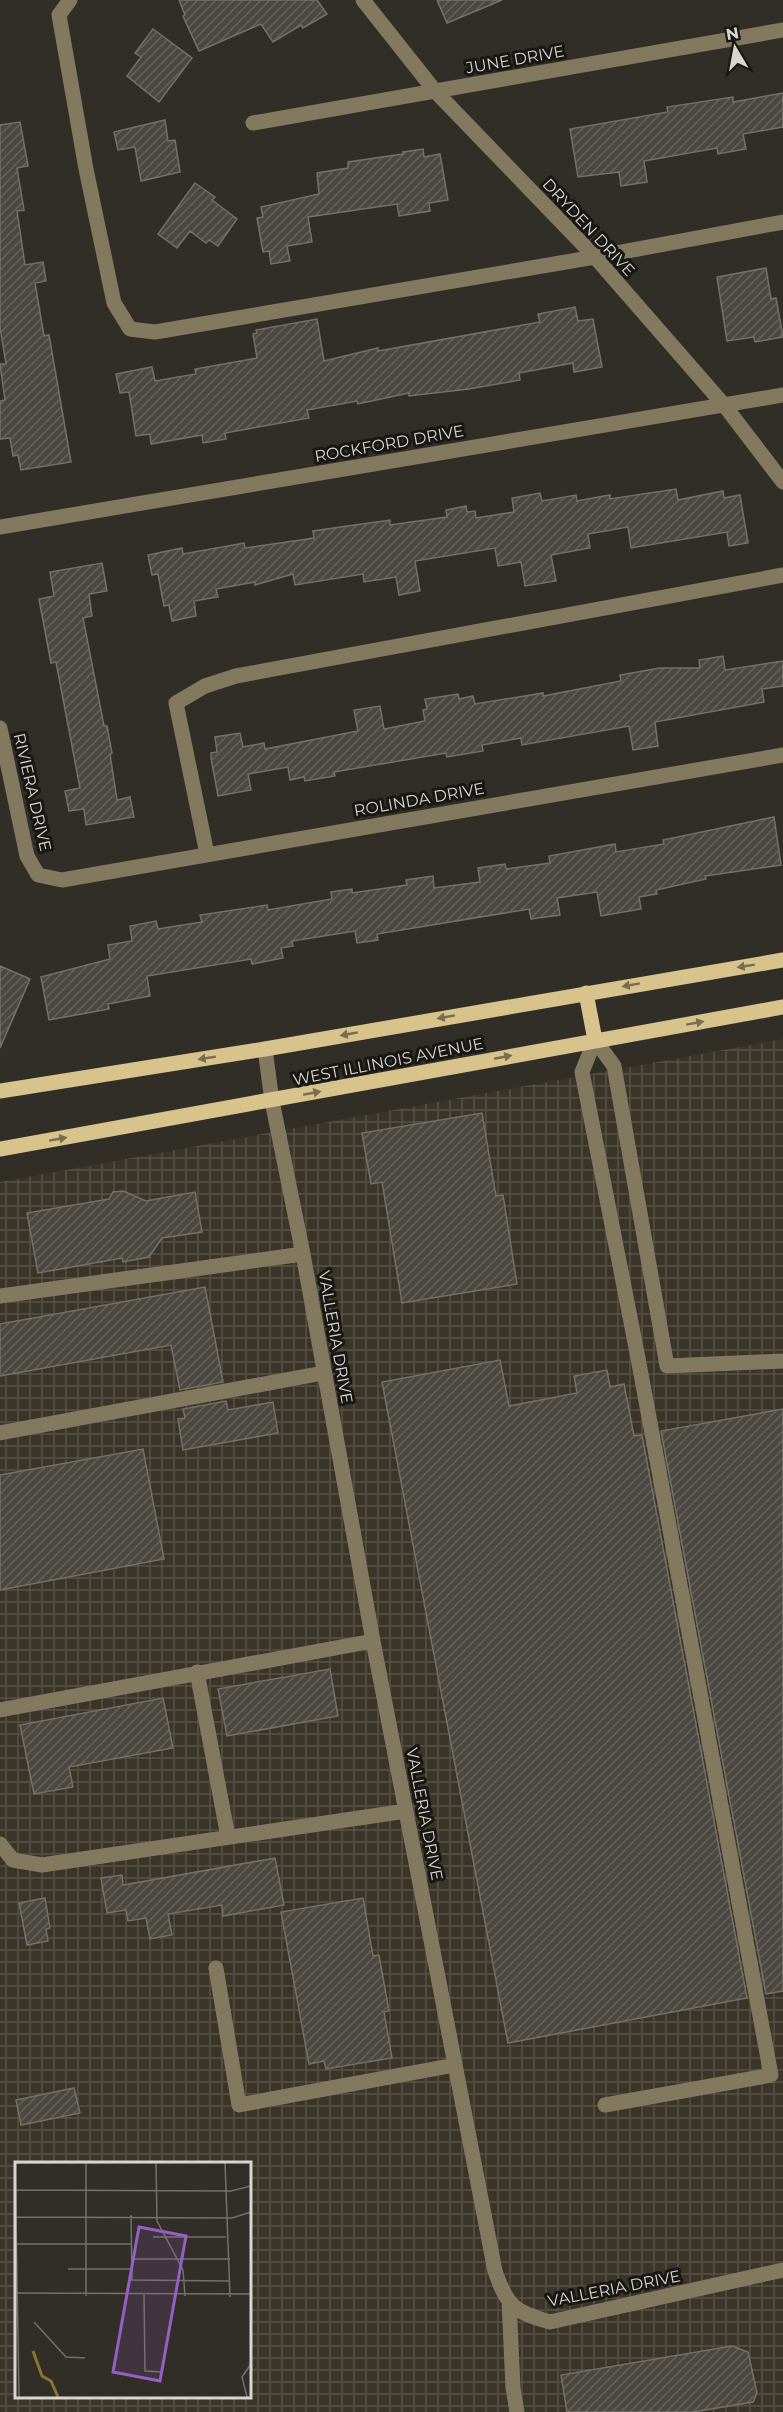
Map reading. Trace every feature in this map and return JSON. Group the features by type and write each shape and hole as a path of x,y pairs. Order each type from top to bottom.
{"main road":[{"name":"WEST ILLINOIS AVENUE","path":"0,1092 783,960"},
{"path":"586,993 595,1040"},
{"name":"WEST ILLINOIS AVENUE","path":"0,1149 783,1007"}],"street":[{"path":"70,0 59,15 86,170 114,303 130,329 155,332 595,257 783,222"},
{"name":"DRYDEN DRIVE","path":"363,0 435,91 595,257 724,405 783,482"},
{"name":"JUNE DRIVE","path":"253,123 783,30"},
{"name":"ROCKFORD DRIVE","path":"0,527 783,395"},
{"path":"207,854 176,703 205,686 236,676 783,575"},
{"name":"RIVIERA DRIVE","path":"0,728 27,856 38,875 62,880"},
{"name":"ROLINDA DRIVE","path":"62,880 783,755"},
{"path":"595,1040 614,1066 667,1366 783,1361"},
{"path":"595,1040 582,1072 638,1358 771,2075 604,2105"},
{"name":"VALLERIA DRIVE","path":"265,1049 272,1101 303,1254 373,1641 454,2065 495,2271 503,2295 522,2315 550,2322 783,2270"},
{"path":"0,1296 303,1254"},
{"path":"0,1433 323,1373"},
{"path":"0,1710 373,1641"},
{"path":"197,1672 228,1837"},
{"path":"0,1844 13,1860 42,1865 406,1811"},
{"path":"0,1870 13,1860"},
{"path":"216,1968 239,2105 454,2065"},
{"path":"509,2301 513,2388 517,2412"}],"shaded area":[{"path":"783,1039 783,2412 0,2412 0,1182"}],"building":[{"path":"179,0 317,0 327,14 303,28 301,25 273,42 261,24 199,51 183,16 185,15"},
{"path":"437,0 502,0 447,23"},
{"path":"153,29 192,58 159,102 127,76 141,57 135,53"},
{"path":"783,93 783,127 743,134 746,149 718,154 717,148 644,161 647,182 621,186 619,172 578,177 570,129 668,112 667,107 733,97 733,102"},
{"path":"165,120 168,141 175,140 180,172 141,181 135,147 118,150 114,132"},
{"path":"20,122 28,166 17,168 24,210 17,211 25,265 43,262 46,281 35,283 44,336 49,335 71,462 21,470 18,455 13,456 10,438 0,439 0,401 5,400 0,364 6,364 0,327 0,125"},
{"path":"423,149 424,157 440,154 448,200 429,203 430,211 399,216 397,204 308,217 312,242 287,246 290,261 271,264 269,251 263,252 257,218 263,217 261,207 319,194 317,173 348,168 348,162"},
{"path":"195,183 215,197 212,200 237,219 218,246 209,240 206,243 190,231 177,248 158,234"},
{"path":"766,268 771,299 776,298 783,337 755,342 754,337 727,341 717,277"},
{"path":"575,307 578,321 593,319 602,367 574,372 573,363 519,373 520,380 469,389 409,396 409,393 358,404 357,401 307,410 309,418 225,433 226,439 203,443 202,435 151,444 150,434 136,436 129,392 120,393 116,374 152,367 155,381 196,374 195,369 257,358 253,334 257,333 256,330 317,319 324,361 378,348 378,351 540,322 538,314"},
{"path":"676,489 678,500 723,491 724,498 740,495 748,543 729,546 727,532 631,548 628,527 588,534 590,548 551,555 556,581 525,586 521,562 498,566 495,548 415,561 420,591 399,595 396,577 364,582 363,574 295,585 293,574 255,585 255,582 216,589 218,597 194,601 196,616 172,621 169,605 164,606 158,574 152,575 148,555 182,548 183,554 244,543 245,548 314,538 313,531 390,520 390,525 447,517 446,510 466,506 467,512 475,511 476,518 514,512 512,498 540,493 542,501 576,495 577,501 610,495 610,499"},
{"path":"102,563 107,591 89,594 92,616 83,618 104,726 107,726 117,800 130,797 134,817 86,825 84,809 69,811 65,791 80,788 56,662 51,663 39,599 54,596 50,572"},
{"path":"723,656 725,670 783,661 783,686 762,689 764,702 655,722 658,746 633,750 629,726 522,745 521,738 482,745 483,751 447,757 446,753 334,772 335,776 305,781 304,777 290,780 288,767 248,774 251,790 218,796 211,758 211,753 217,752 215,737 240,733 243,747 264,743 265,749 358,731 354,710 380,706 384,729 425,721 423,710 427,709 425,699 458,694 459,699 473,696 475,704 543,693 543,696 621,681 620,675 660,668 700,668 699,660"},
{"path":"774,817 781,865 705,876 706,879 656,890 657,894 639,897 641,909 601,916 597,892 557,898 560,915 531,919 529,909 377,934 378,940 357,943 355,931 292,941 293,946 281,948 283,958 252,964 251,959 147,976 150,996 108,1004 109,1009 49,1020 41,977 110,959 108,945 132,941 130,926 156,921 158,929 202,922 200,915 267,905 268,910 332,899 331,892 352,889 352,893 407,885 406,880 433,876 434,888 480,882 478,868 505,864 506,869 550,863 549,856 615,844 616,852 664,844 663,840"},
{"path":"0,966 30,979 0,1048"},
{"path":"482,1113 496,1196 503,1195 517,1284 402,1303 382,1182 371,1184 362,1133"},
{"path":"123,1191 146,1201 195,1192 202,1232 162,1238 149,1257 123,1262 122,1258 38,1273 27,1213 109,1199 113,1192"},
{"path":"205,1287 223,1382 180,1390 171,1345 0,1376 0,1324"},
{"path":"500,1360 509,1406 577,1393 574,1376 607,1370 610,1387 624,1384 634,1436 642,1435 747,1998 508,2043 382,1382"},
{"path":"226,1401 228,1410 273,1402 278,1433 183,1450 178,1419 185,1418 183,1409"},
{"path":"783,1409 783,1991 766,1994 661,1431"},
{"path":"143,1449 164,1559 0,1590 0,1475"},
{"path":"330,1669 338,1716 227,1736 218,1689"},
{"path":"163,1698 173,1748 69,1767 73,1787 34,1794 20,1725"},
{"path":"275,1858 284,1905 223,1916 222,1905 168,1914 172,1935 150,1939 146,1918 128,1921 126,1910 107,1913 101,1878 122,1875 123,1885"},
{"path":"45,1898 50,1928 46,1929 48,1941 27,1945 19,1903"},
{"path":"363,1898 373,1956 379,1955 389,2011 384,2012 392,2058 326,2069 324,2061 309,2064 281,1912"},
{"path":"74,2088 80,2113 21,2125 16,2100"},
{"path":"732,2346 748,2352 757,2393 753,2402 693,2412 567,2412 561,2375"}]}
